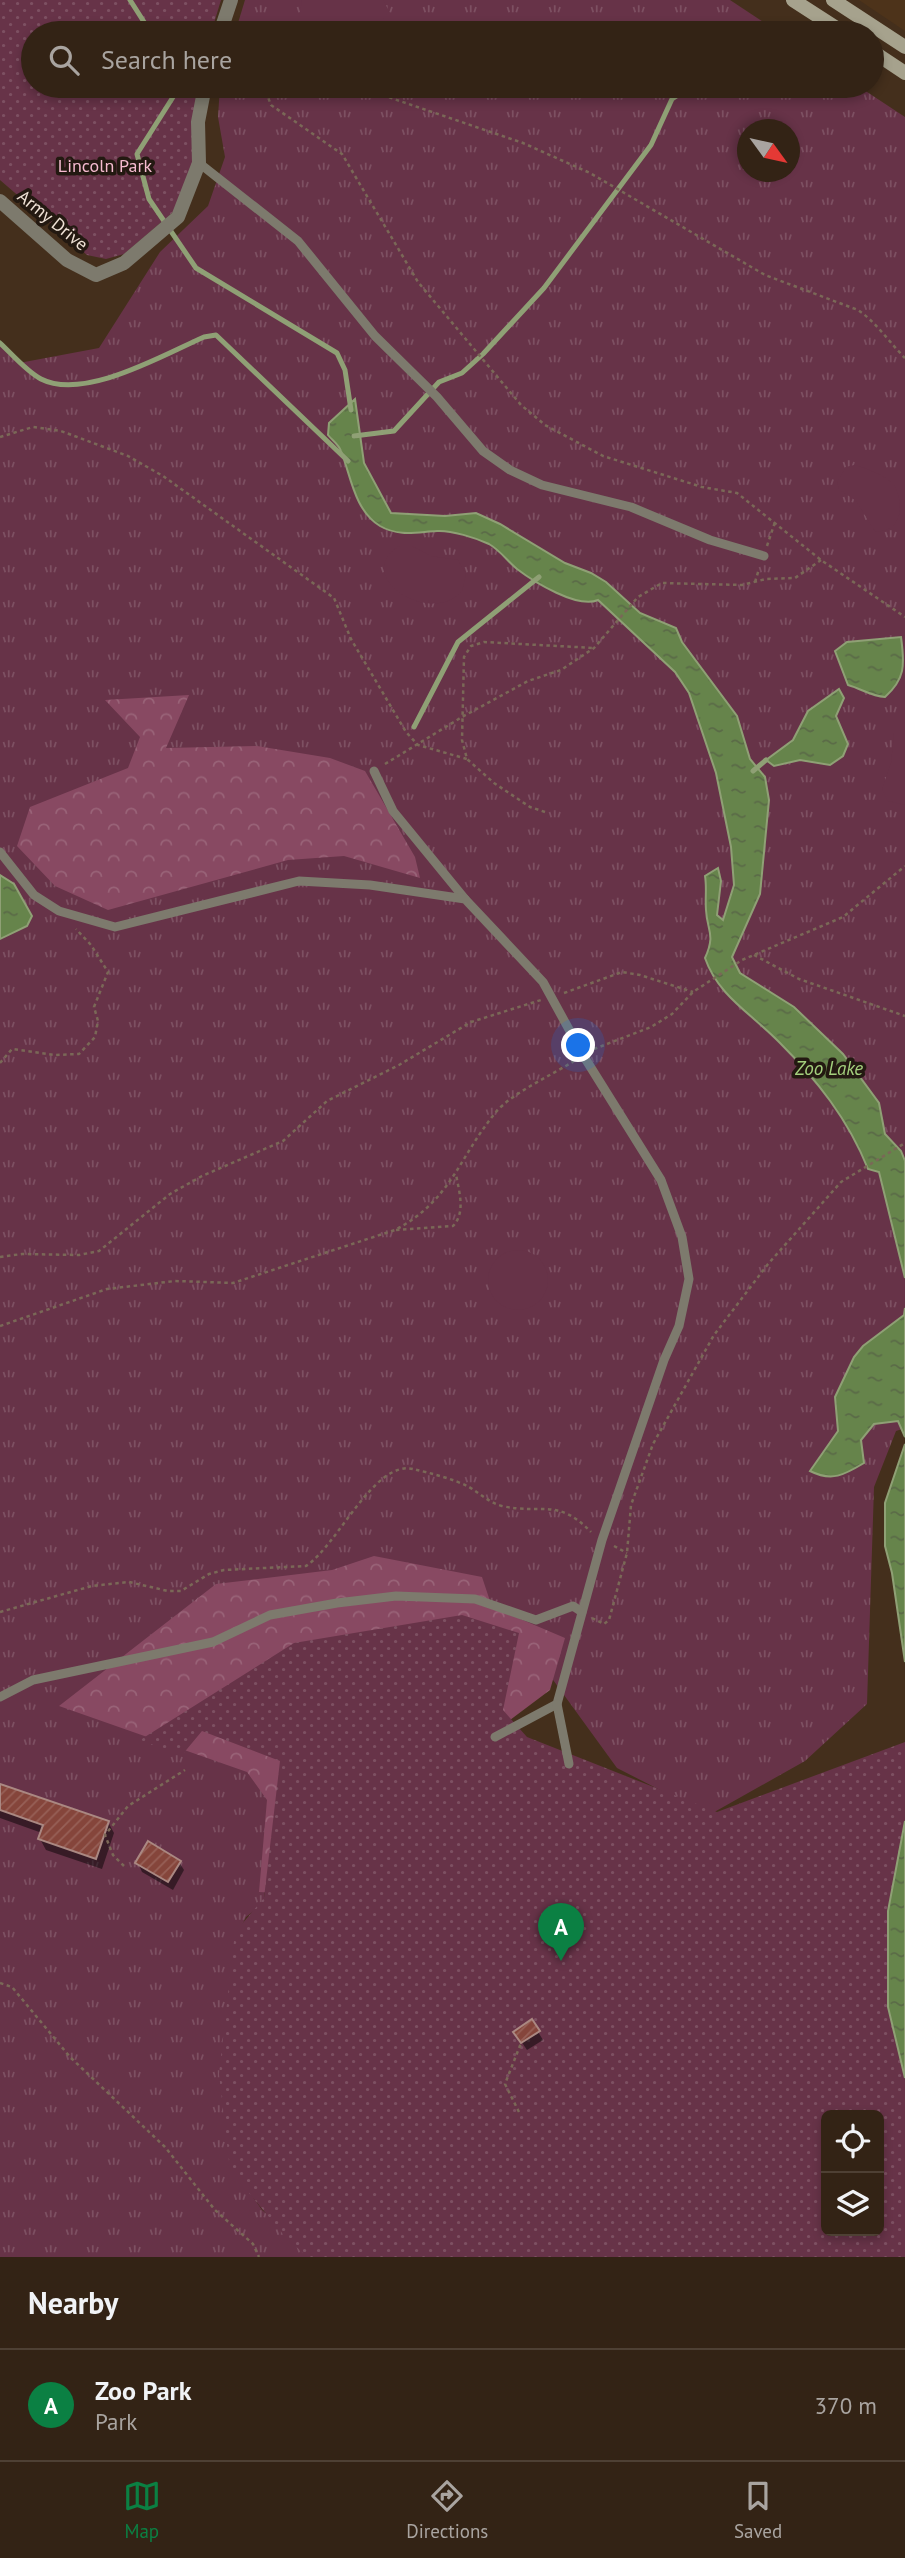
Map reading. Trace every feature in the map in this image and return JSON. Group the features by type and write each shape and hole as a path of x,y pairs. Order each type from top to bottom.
{"main road":[{"path":"793,0 825,21"},
{"path":"833,0 865,21"},
{"path":"884,33 905,47"},
{"path":"884,59 905,73"}],"street":[{"path":"224,21 231,0"},
{"name":"Army Drive","path":"0,201 67,260 96,275 124,263 178,217 199,163 198,122 203,98"}],"lane":[{"path":"199,163 298,241 375,336 437,397 483,451 520,475 542,485 631,507 710,540 764,556"},
{"path":"374,771 393,811 465,899 520,955 553,996 583,1055 661,1181 682,1237 688,1279 679,1326 664,1360 602,1540 557,1704 569,1764"},
{"path":"0,852 34,895 59,911 115,927 299,881 370,885 465,899"},
{"path":"0,1697 33,1680 213,1642 270,1615 337,1603 396,1596 475,1599 536,1620 573,1606 582,1612"},
{"path":"495,1737 557,1704"}],"path":[{"path":"268,98 271,105 342,154 418,282 521,405 545,425 603,456 702,487 737,493 821,560 905,617"},
{"path":"391,98 523,144 590,173 765,275 858,310 871,318 881,334 905,358"},
{"path":"0,437 33,427 47,429 99,443 163,476 334,598 364,662 406,732 418,745 467,759 503,789 530,807 545,812"},
{"path":"374,771 462,717 528,681 561,670 594,648 638,597 662,583 742,585 765,579 795,578 821,560"},
{"path":"467,759 462,740 464,657 471,646 484,642 504,642 594,648"},
{"path":"0,1326 107,1289 175,1281 233,1283 395,1230 420,1217 456,1174 498,1110 605,1043 651,1027 671,1014 693,992 742,960 843,917 905,866"},
{"path":"0,1063 12,1049 55,1055 79,1054 96,1037 98,1021 94,1007 105,987 108,972 91,945 59,911"},
{"path":"754,955 799,979 905,1016"},
{"path":"0,1257 22,1254 79,1255 99,1251 170,1194 202,1176 283,1141 327,1101 398,1065 471,1022 622,972 693,992"},
{"path":"582,1612 604,1625 609,1620 627,1553 627,1523 631,1505 653,1444 714,1335 814,1210 841,1182 905,1143"},
{"path":"395,1230 453,1226 459,1220 461,1206 456,1174"},
{"path":"0,1612 92,1586 129,1582 167,1591 181,1591 224,1570 306,1566 319,1558 335,1540 354,1510 384,1476 398,1467 412,1468 469,1487 488,1502 504,1506 564,1510 574,1515 602,1540 627,1553"},
{"path":"124,1866 113,1855 105,1835 128,1806 185,1770"},
{"path":"0,1983 12,1987 70,2057 164,2147 215,2210 253,2244 259,2257"},
{"path":"519,2112 505,2084 520,2043"}],"shaded area":[{"path":"859,0 905,0 905,31"}],"green space":[{"name":"Lincoln Park","path":"0,0 221,0 215,21 21,21 21,98 199,98 196,161 179,207 124,254 106,259 87,255 0,180"},
{"path":"245,0 730,0 762,21 239,21"},
{"path":"302,0 383,0 389,11 382,21 310,21 300,12"},
{"path":"219,98 876,98 905,117 905,1428 896,1431 874,1487 867,1704 805,1761 709,1815 617,1768 519,1633 202,1731 280,1761 264,1898 268,1900 246,1917 240,1929 234,2170 262,2210 317,2257 0,2257 0,345 19,363 99,348 160,252 208,206 225,157 218,117"},
{"path":"854,465 875,472 894,485 900,508 896,523 891,528 875,531 856,501 839,489 837,482 846,467"},
{"path":"401,545 410,545 431,556 458,560 466,574 462,591 448,601 432,604 400,593 389,582 384,570 387,557"},
{"path":"189,695 166,748 257,746 330,758 365,771 415,857 420,878 344,856 288,860 108,910 55,886 17,846 30,807 128,768 140,737 105,700"},
{"path":"905,722 905,805 888,801 882,789 891,763 894,733"},
{"path":"512,1250 524,1250 543,1263 548,1280 546,1292 535,1305 524,1310 512,1310 493,1297 488,1286 488,1274 501,1255"},
{"path":"374,1556 482,1577 492,1607 565,1638 550,1690 279,1893 259,1892 267,1800 247,1772 59,1706 216,1584 332,1570"},
{"path":"462,1615 519,1633 503,1710 527,1737 717,1812 905,1742 905,1821 888,1911 889,2007 905,2078 905,2257 308,2257 287,2239 230,2170 219,2074 235,1932 264,1898 280,1761 202,1731 182,1755 140,1740 294,1643"}],"water":[{"name":"Zoo Lake","path":"355,399 364,463 391,513 445,516 476,513 500,524 565,563 591,573 606,582 640,613 676,628 682,642 737,716 750,759 765,777 769,800 760,894 732,957 740,973 794,1007 843,1054 879,1103 885,1134 901,1151 905,1161 905,1278 879,1172 868,1169 851,1133 819,1086 779,1042 727,994 705,958 710,938 705,876 718,868 721,881 717,915 723,920 734,885 731,847 716,773 689,693 675,672 598,600 579,601 556,593 517,569 489,544 477,539 443,531 394,532 371,519 354,492 340,449 328,435 329,423"},
{"path":"901,637 902,671 900,678 885,697 848,685 835,651 847,642"},
{"path":"839,689 844,698 836,716 848,744 843,756 830,765 800,760 774,766 766,760 793,740 808,711"},
{"path":"0,875 14,884 32,916 27,926 0,939"},
{"path":"905,1308 905,1437 898,1421 874,1424 861,1440 864,1463 838,1476 825,1476 810,1471 838,1431 835,1397 854,1357 863,1346 904,1315"},
{"path":"905,1444 905,1662 892,1573 885,1546 885,1503"},
{"path":"905,1821 905,2078 888,2007 888,1911"}],"building":[{"path":"0,1784 109,1821 96,1859 38,1839 43,1825 0,1810"},
{"path":"148,1841 181,1861 168,1882 135,1863"},
{"path":"532,2019 540,2031 521,2043 513,2032"}],"waterway":[{"path":"130,0 143,21"},
{"path":"172,98 137,154 149,199 196,268 337,353 345,370 351,410"},
{"path":"354,436 394,431 439,382 462,373 483,354 544,288 651,145 674,98"},
{"path":"0,343 35,376 59,384 79,384 123,373 204,337 216,335 348,461"},
{"path":"414,727 458,642 539,577"},
{"path":"753,771 766,760"}],"place":[{"name":"Zoo Park","path":"561,1961"}]}
